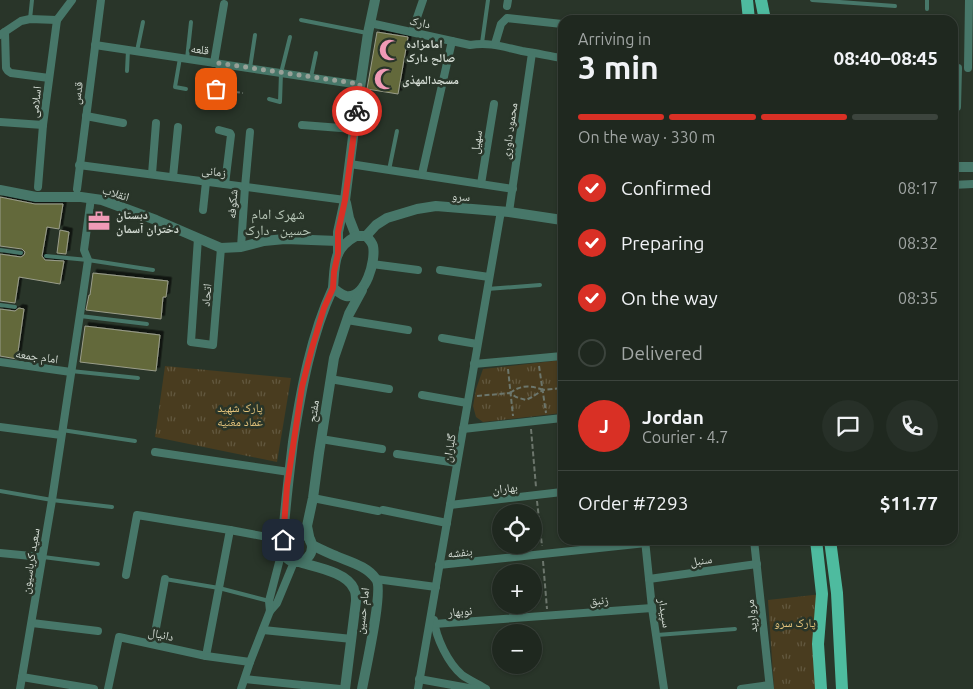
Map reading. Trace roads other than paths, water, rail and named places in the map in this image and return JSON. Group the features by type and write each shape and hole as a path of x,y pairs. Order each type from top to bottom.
{"main road":[{"path":"747,0 748,15"},
{"path":"761,0 764,15"},
{"path":"817,545 822,594 818,644 821,689"},
{"path":"831,545 837,593 842,689"}],"street":[{"path":"49,78 8,71 6,68 2,33 21,21 30,19 57,20 72,0"},
{"name":"قدس","path":"77,189 101,0"},
{"path":"338,254 338,232 345,200 360,84 375,0"},
{"path":"412,32 423,0"},
{"path":"958,68 971,68 968,0"},
{"path":"216,63 224,4"},
{"path":"495,44 501,24 507,18 558,24"},
{"name":"اسلامی","path":"38,187 43,125 57,20"},
{"name":"دارک","path":"369,28 412,32 470,45 482,43 495,44 558,57"},
{"path":"422,174 452,41"},
{"name":"قلعه","path":"95,45 360,84"},
{"name":"محمود داوری","path":"505,212 513,189 532,52"},
{"name":"سهیل","path":"481,184 494,104"},
{"path":"86,116 123,123"},
{"path":"0,122 43,125"},
{"path":"152,174 156,123"},
{"path":"302,126 354,129"},
{"path":"173,177 178,127"},
{"path":"219,130 232,135 225,184"},
{"name":"شکوفه","path":"241,247 250,132"},
{"path":"350,164 513,189"},
{"name":"زمانی","path":"79,165 345,200"},
{"path":"958,167 973,167"},
{"path":"203,210 206,182"},
{"path":"958,185 973,184"},
{"name":"انقلاب","path":"0,190 36,197 81,197 102,200 156,220 221,248 241,247 284,238 338,241"},
{"name":"سعید کرباسیون","path":"20,689 52,500 80,316 88,260 84,250 91,198"},
{"path":"345,200 349,218 361,236 372,244 374,253 370,272 362,290 352,296 346,296 333,288 338,254 341,246 347,241 361,236"},
{"name":"سرو","path":"361,236 387,218 416,209 436,206 505,212 558,219"},
{"name":"گلباران","path":"418,689 489,277 505,212"},
{"name":"اتحاد","path":"198,238 192,342 214,344 221,248"},
{"path":"372,264 418,270"},
{"path":"440,270 489,277"},
{"name":"مفتح","path":"283,540 289,472 302,387 324,308 333,288"},
{"name":"مفتح","path":"311,543 307,526 334,358 349,314 362,290"},
{"path":"347,320 408,330"},
{"path":"442,338 477,344"},
{"path":"474,364 558,356"},
{"name":"امام جمعه","path":"0,362 71,371"},
{"path":"330,379 389,389"},
{"path":"422,396 468,403"},
{"path":"463,429 558,418"},
{"path":"0,427 62,433"},
{"path":"321,439 382,449"},
{"path":"155,452 289,472"},
{"path":"397,454 457,463"},
{"name":"بهاران","path":"450,505 558,492"},
{"path":"313,498 447,523"},
{"path":"126,575 137,515 283,540"},
{"path":"206,656 230,530"},
{"path":"270,611 269,601 282,552 283,540 289,534 297,532 305,535 311,543 310,554 307,558 296,562 286,558 282,552"},
{"name":"امام حسین","path":"311,543 338,557 352,561 368,571 379,584 377,610 362,689"},
{"name":"بنفشه","path":"439,565 619,545"},
{"name":"سپیدار","path":"645,545 664,689"},
{"name":"مروارید","path":"754,545 769,687"},
{"path":"0,552 42,557"},
{"path":"241,689 270,611 277,604 296,562"},
{"name":"امام حسین","path":"296,562 329,571 345,578 354,588 356,600 345,689"},
{"name":"سنبل","path":"649,580 756,564"},
{"path":"153,644 165,579"},
{"path":"376,579 436,587"},
{"path":"432,606 434,624 444,653 462,674 486,689"},
{"name":"زنبق","path":"548,615 652,608"},
{"name":"نوبهار","path":"434,624 548,615"},
{"path":"32,623 98,631"},
{"path":"263,630 352,639"},
{"name":"دانیال","path":"108,689 119,637 206,656 250,662"},
{"path":"22,677 94,689"},
{"path":"245,679 340,689"},
{"path":"420,679 474,689"},
{"path":"741,689 769,687"}],"lane":[{"path":"30,19 32,0"},
{"path":"482,43 488,0"},
{"path":"812,0 895,6"},
{"path":"927,9 928,0"},
{"path":"301,20 369,28"},
{"path":"137,51 143,22"},
{"path":"186,89 175,87 184,58 191,22"},
{"path":"250,68 255,36"},
{"path":"269,99 280,102 281,73 290,36"},
{"path":"126,71 128,50"},
{"path":"311,77 316,53"},
{"path":"215,96 216,63"},
{"path":"389,170 397,131"},
{"path":"0,250 21,253"},
{"path":"46,256 153,270"},
{"path":"487,289 540,285"},
{"path":"0,305 15,307"},
{"path":"80,316 147,324"},
{"path":"71,371 138,378"},
{"path":"62,433 135,440"},
{"path":"0,491 112,508"},
{"path":"42,557 98,564"},
{"path":"165,579 219,588 269,601"},
{"path":"657,635 735,629"}],"place":[{"name":"امامزاده صالح دارک","path":"390,50"},
{"name":"مسجدالمهذی","path":"385,79"},
{"name":"دبستان دختران آسمان","path":"99,221"}],"district":[{"name":"شهرک امام حسین - دارک","path":"278,222"}],"park label":[{"name":"پارک شهید عماد مغنیه","path":"240,414"},
{"name":"پارک سرو","path":"795,622"}]}
